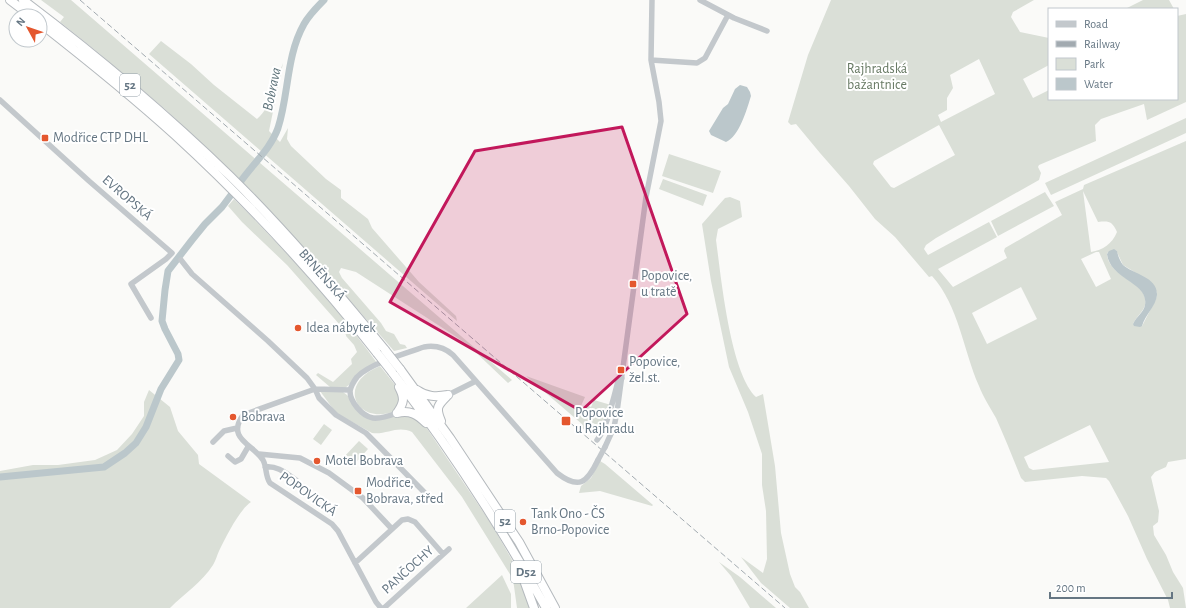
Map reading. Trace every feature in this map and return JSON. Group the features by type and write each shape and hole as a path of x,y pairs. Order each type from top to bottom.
{"highway":[{"path":"10,0 20,8"},
{"name":"BRNĚNSKÁ","path":"23,0 130,86 180,129 228,180 336,289 381,351 392,372 439,435 505,537"},
{"name":"BRNĚNSKÁ","path":"48,29 127,93 228,180"},
{"name":"BRNĚNSKÁ","path":"381,351 400,369 450,438 519,542 555,608"},
{"path":"392,372 404,397 403,404 397,413"},
{"path":"413,387 428,396 448,395"},
{"path":"448,395 440,404 437,411 450,438"},
{"path":"397,413 406,411 415,413 439,435"},
{"path":"505,537 525,581 534,608"},
{"name":"D52","path":"505,537 546,608"}],"street":[{"path":"397,413 379,418 367,416 356,406 351,396 350,390 357,377 370,368 413,351 432,346 439,347 450,353 557,473 566,480 576,483 586,479 590,475 614,427 646,197 661,121 660,102 651,60 652,0"},
{"path":"700,0 728,15 767,31"},
{"path":"651,60 692,63 700,62 706,56 728,15"},
{"name":"EVROPSKÁ","path":"0,100 89,181 172,253 131,284 151,318"},
{"path":"181,260 192,274 268,341 307,378 315,389 319,398 336,415 366,434 424,492"},
{"path":"597,440 608,416 618,381 622,378"},
{"path":"448,395 476,381"},
{"path":"350,390 315,389 243,415 237,428 241,439 248,447 259,454 300,458 329,473 363,498 392,529"},
{"path":"213,442 224,431 237,428"},
{"path":"228,456 235,462 241,459 248,447"},
{"name":"POPOVICKÁ","path":"259,454 268,479 272,485 332,524 338,531 376,602 382,608"},
{"path":"265,468 272,466 296,480"},
{"path":"355,563 402,520 408,519 415,522 443,554"},
{"name":"PANČOCHY","path":"382,608 449,549"}],"highlighted area":[{"path":"622,127 687,314 581,411 390,302 475,151"}],"green space":[{"path":"41,0 71,0 512,380 508,383 468,345 452,334 356,272 341,268 339,272 342,278 381,323 386,331 394,334 400,344 405,345 407,348 394,351 323,270 233,173 166,110 60,22 64,17"},
{"name":"Rajhradská bažantnice","path":"831,0 1034,0 1013,12 1011,17 1020,32 1048,38 1048,66 1023,79 1033,98 1048,90 1048,100 1178,100 1178,16 1186,14 1186,102 1147,120 1144,104 1101,119 1095,125 1096,141 1039,165 1038,167 1041,173 1039,180 936,238 926,245 924,249 928,255 989,222 997,237 938,269 953,287 1007,258 1004,251 1005,248 1062,215 1055,202 1083,189 1084,185 1186,141 1186,459 1168,462 1166,467 1155,472 1151,477 1159,511 1158,522 1153,526 1154,535 1183,588 1186,608 1170,608 1168,600 1147,559 1128,516 1106,478 1082,476 1025,482 1021,478 1006,440 973,372 955,314 941,288 932,276 929,277 895,237 875,219 796,124 791,125 788,122 808,55","holes":["979,59 995,94 941,122 938,115 947,110 947,98 953,88 950,75","939,125 955,155 894,188 891,187 873,164 874,161","1083,191 1098,222 1110,222 1117,232 1110,243 1103,248 1091,252","1116,250 1123,265 1133,271 1157,292 1156,299 1142,326 1133,324 1144,308 1145,297 1141,290 1114,268 1109,261 1107,253","1099,252 1111,279 1096,287 1081,259","1021,287 1037,319 987,344 972,313","1090,425 1109,462 1033,470 1029,468 1024,457"]},
{"path":"1143,0 1169,0 1173,8 1127,8"},
{"path":"161,41 257,119 270,101 283,63 269,131 280,142 288,128 287,139 291,146 326,179 341,190 341,198 368,219 372,228 419,282 456,316 457,321 149,54"},
{"path":"1186,118 1186,133 1051,195 1045,183"},
{"path":"669,154 721,171 713,193 662,176"},
{"path":"663,179 707,195 703,206 659,189"},
{"path":"1045,192 1054,206 998,236 991,221"},
{"path":"730,197 740,201 742,217 718,229 716,240 728,323 739,367 747,385 756,397 763,394 775,466 781,533 790,574 795,587 800,592 809,608 790,608 761,583 741,557 763,573 767,559 766,511 762,485 762,454 748,412 729,367 711,281 702,224 725,198"},
{"path":"234,199 320,291 377,363 345,388 330,387 316,375 318,373 333,382 352,364 351,359 357,352 354,345 346,336 340,325 287,265 242,222 228,206"},
{"path":"380,366 400,391 402,400 395,411 382,414 371,413 362,408 356,401 355,393 358,383 366,374"},
{"path":"526,376 585,397 581,406 586,408 587,405 591,407 594,400 611,405 603,428 593,423 587,432 581,427 582,424"},
{"path":"149,390 170,407 178,431 198,455 199,464 251,502 246,506 233,524 209,571 170,608 0,608 0,471 33,465 58,465 95,460 117,450 132,434 144,416 144,402"},
{"path":"320,391 343,392 363,415 395,416 408,414 424,424 492,525 516,567 532,608 517,608 513,579 462,497 412,432 402,429 382,433 372,433 336,413"},
{"path":"324,424 332,430 321,445 313,439"},
{"path":"359,441 368,449 352,467 343,458"},
{"path":"600,461 653,505 652,506 600,491 579,493 581,486 591,478"},
{"path":"719,562 740,577 776,608 750,608 731,576"},
{"path":"502,575 511,594 511,608 466,608"}],"water":[{"path":"740,85 747,87 751,96 739,129 731,139 726,142 711,135 709,131 723,108 728,104 735,89"},
{"path":"1114,249 1117,251 1123,265 1149,280 1154,284 1156,289 1157,295 1155,303 1140,327 1134,326 1133,324 1144,308 1145,297 1136,286 1115,270 1110,263 1107,254 1109,251"}],"waterway":[{"name":"Bobrava","path":"241,181 275,135 282,115 291,62 298,36 308,17 324,0"},
{"name":"Bobrava","path":"0,477 104,467 125,453 136,443 146,427 161,389 179,360 178,354 162,321 168,271 205,224 222,207 231,195"}],"railway":[{"path":"80,0 785,608"}],"place":[{"name":"Modřice CTP DHL","path":"45,138"},
{"name":"Popovice, u tratě","path":"633,284"},
{"name":"Idea nábytek","path":"298,328"},
{"name":"Popovice, žel.st.","path":"621,370"},
{"name":"Bobrava","path":"233,417"},
{"name":"Popovice u Rajhradu","path":"566,421"},
{"name":"Motel Bobrava","path":"317,461"},
{"name":"Modřice, Bobrava, střed","path":"358,491"},
{"name":"Tank Ono - ČS Brno-Popovice","path":"523,522"}]}
